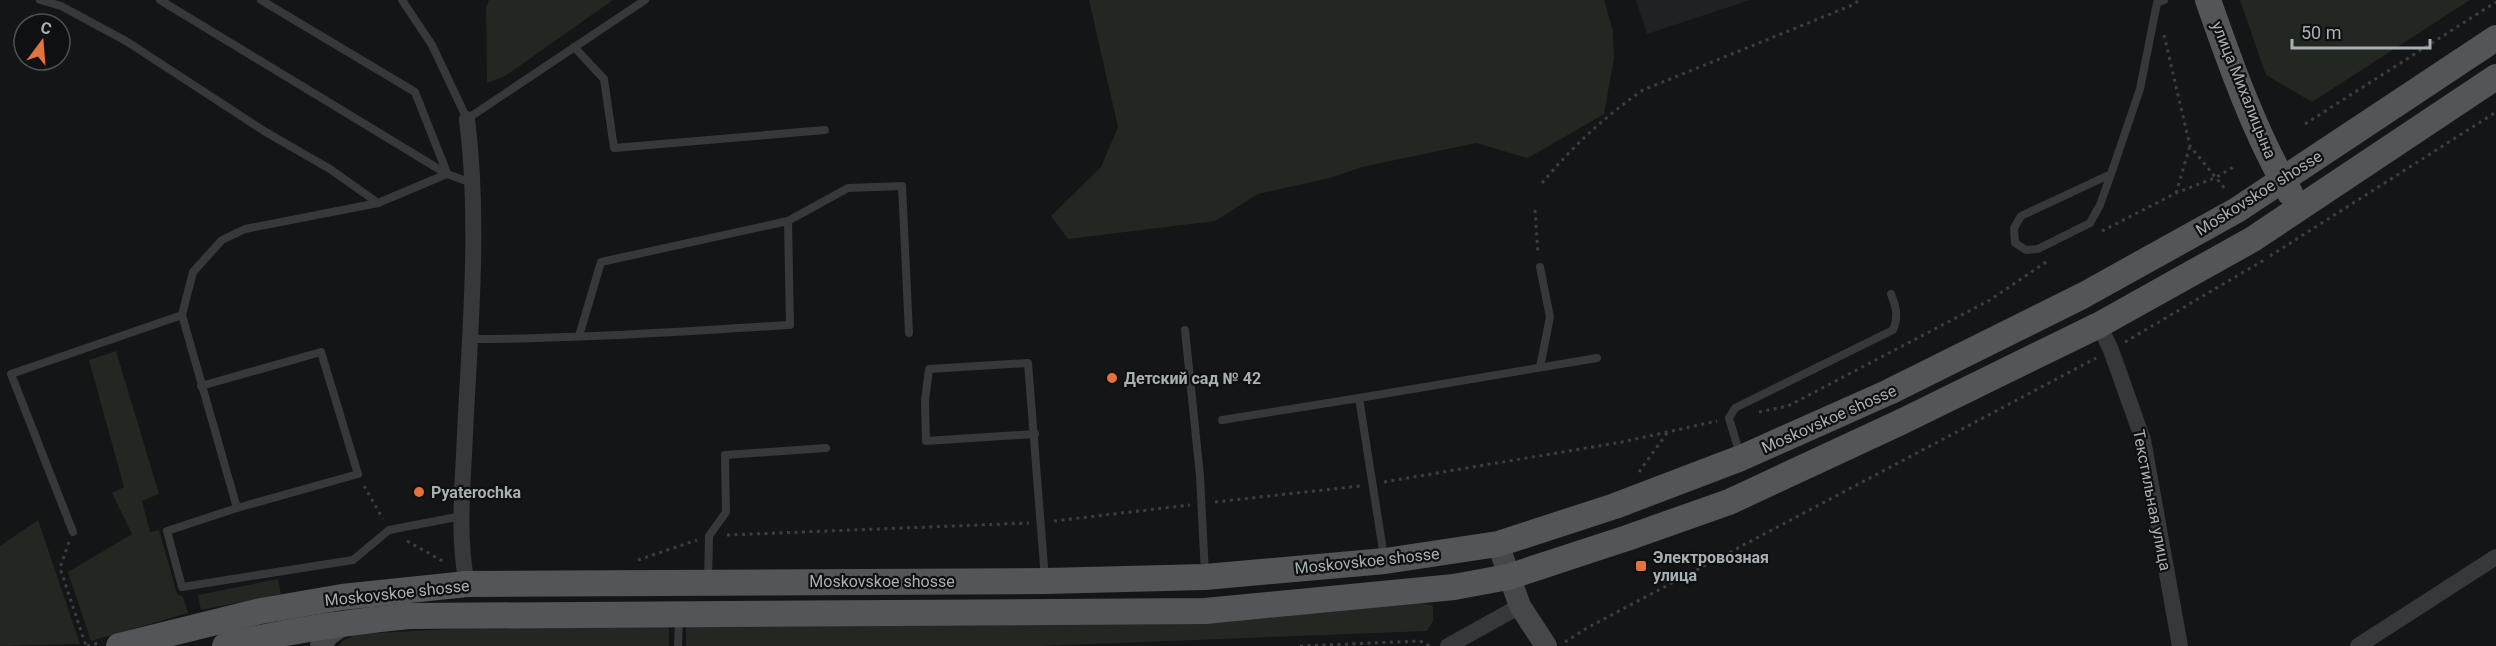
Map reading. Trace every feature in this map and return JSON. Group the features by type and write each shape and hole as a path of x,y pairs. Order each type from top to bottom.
{"main road":[{"name":"улица Михалицына","path":"2208,0 2228,55 2282,180 2300,208"},
{"name":"Moskovskoe shosse","path":"119,646 261,611 342,597 468,584 1205,578 1385,561 1498,544 1615,506 1741,458 1889,392 2084,295 2237,210 2496,38"},
{"name":"Moskovskoe shosse","path":"225,646 273,640 346,622 409,616 679,616 1205,610 1454,587 1508,577 1729,502 1901,422 2099,325 2253,239 2496,77"},
{"path":"1498,544 1520,606 1546,646"},
{"path":"261,611 273,640"},
{"path":"321,646 328,635 346,622"}],"street":[{"path":"467,119 474,220 462,516 468,584"},
{"name":"Текстильная улица","path":"2099,325 2111,350 2143,440 2180,646"},
{"path":"2358,646 2496,557"},
{"path":"1448,646 1520,606"}],"lane":[{"path":"40,0 61,6 126,41 264,131 330,169 378,203"},
{"path":"160,0 447,174 472,183"},
{"path":"261,0 415,92 447,174"},
{"path":"402,0 432,45 467,119 645,0"},
{"path":"2111,174 2021,216 2014,228 2015,243 2026,250 2038,249 2090,223 2100,205 2111,174 2140,88 2161,2"},
{"path":"574,47 604,79 614,148 825,130"},
{"path":"237,508 182,315 193,272 222,240 245,229 378,203 447,174"},
{"path":"579,336 601,262 788,221 848,188 902,186 909,333"},
{"path":"469,339 790,325 788,221"},
{"path":"1540,267 1550,317 1540,367"},
{"path":"1741,458 1729,418 1735,408 1893,330 1897,321 1897,312 1891,294"},
{"path":"73,532 11,374 182,315"},
{"path":"1185,330 1200,476 1205,578"},
{"path":"201,386 321,352 358,474 237,508 167,531 182,587 353,560 389,530 462,516"},
{"path":"1222,420 1597,358"},
{"path":"1035,434 926,441 925,401 929,369 1028,363 1035,434 1046,581"},
{"path":"1359,398 1385,561"},
{"path":"708,581 709,536 726,513 725,455 826,448"},
{"path":"678,646 679,616"}],"path":[{"path":"1542,183 1568,151 1614,110 1642,90 1855,4 1858,0"},
{"path":"2161,2 2190,146 2176,193"},
{"path":"2305,124 2496,2"},
{"path":"2190,146 2225,189"},
{"path":"2100,232 2176,193 2217,177 2235,166"},
{"path":"1534,210 1540,267"},
{"path":"636,561 709,536 1041,522 1372,484 1622,442 1788,406 1990,300 2052,258"},
{"path":"1558,646 1587,627 2111,350"},
{"path":"1635,478 1668,432"},
{"path":"73,532 60,568 86,646"},
{"path":"1300,646 1420,641 1430,646"}],"shaded area":[{"path":"489,0 613,0 505,76 487,83 486,8"},
{"path":"1089,0 1604,0 1613,31 1614,58 1604,114 1528,158 1476,143 1362,167 1330,178 1258,194 1215,221 1068,239 1051,216 1101,167 1118,127"},
{"path":"1636,0 1750,0 1647,34"},
{"path":"2240,0 2470,0 2312,102 2266,75"},
{"path":"116,351 159,494 142,501 150,532 159,530 177,594 183,597 188,613 91,641 68,572 132,534 112,493 124,487 89,360"},
{"path":"38,520 80,644 0,646 0,546"},
{"path":"278,579 281,594 201,610 198,595"},
{"path":"1420,602 1433,606 1433,621 1427,631 1038,646 686,646 686,627 1228,618"},
{"path":"669,627 669,646 339,646 342,641 357,634 468,628"}],"place":[{"name":"Детский сад № 42","path":"1112,378"},
{"name":"Pyaterochka","path":"419,492"},
{"name":"Электровозная улица","path":"1641,566"}]}
